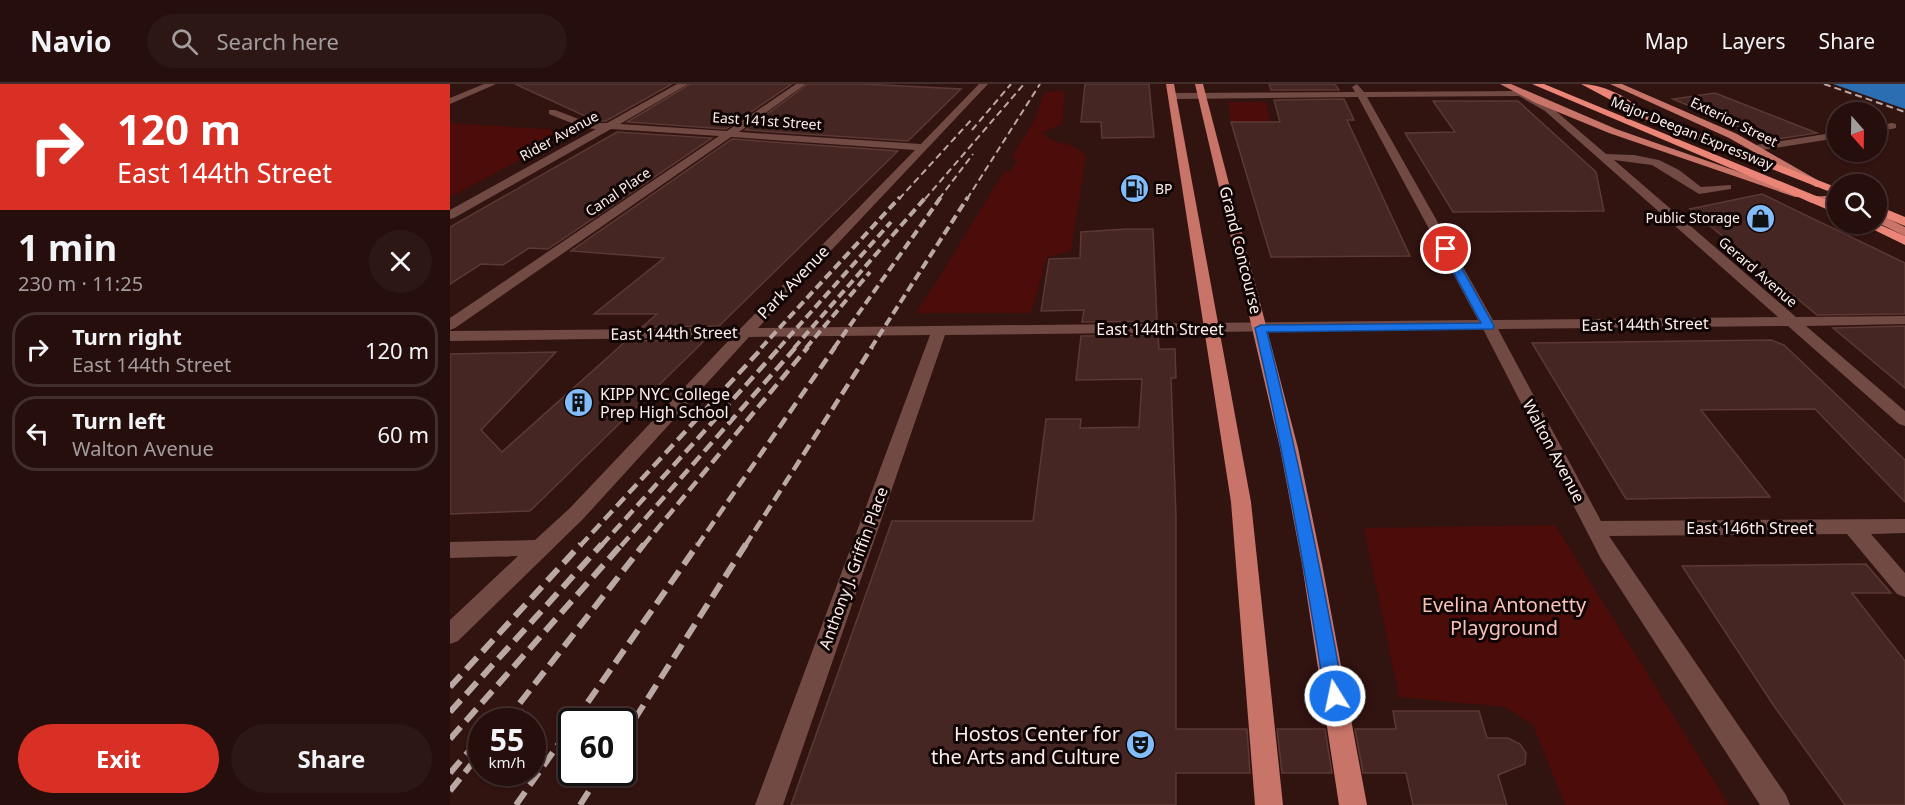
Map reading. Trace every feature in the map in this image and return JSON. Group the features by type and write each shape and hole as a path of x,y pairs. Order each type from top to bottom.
{"highway":[{"name":"Major Deegan Expressway","path":"1536,84 1827,204"},
{"path":"1585,84 1617,98 1646,116"},
{"name":"Major Deegan Expressway","path":"1572,87 1827,189"},
{"path":"1523,88 1572,100"},
{"path":"1887,214 1905,222"},
{"path":"1887,233 1905,242"}],"main road":[{"name":"Grand Concourse","path":"1199,84 1289,448 1312,564 1353,805"},
{"name":"Gerard Avenue","path":"1504,84 1523,88"},
{"name":"Exterior Street","path":"1614,84 1709,125 1756,148 1827,188"},
{"path":"1523,88 1663,151 1827,205"},
{"path":"1171,90 1241,502 1269,805"},
{"path":"1810,199 1827,200"},
{"path":"1887,223 1905,232"}],"street":[{"path":"450,101 492,84"},
{"name":"Rider Avenue","path":"450,215 684,84"},
{"name":"Canal Place","path":"450,325 802,84"},
{"name":"Park Avenue","path":"450,634 576,514 984,84"},
{"path":"1171,90 1202,96 1359,89 1523,88"},
{"name":"Gerard Avenue","path":"1523,88 1905,420"},
{"name":"Walton Avenue","path":"1359,89 1489,326 1595,529 1624,577 1776,805"},
{"name":"East 141st Street","path":"552,112 588,126 924,147"},
{"path":"1887,127 1892,126"},
{"path":"1756,148 1827,137"},
{"path":"1604,157 1641,157 1670,167 1699,191 1727,186"},
{"name":"East 144th Street","path":"450,336 1905,320"},
{"name":"Anthony J. Griffin Place","path":"769,805 935,331"},
{"name":"East 146th Street","path":"1595,529 1905,526"},
{"path":"1853,527 1905,588"},
{"path":"450,550 541,548"}],"green space":[{"path":"1065,91 1062,124 1042,132 1052,140 1080,150 1086,156 1071,251 1047,257 1031,313 916,313 1005,171 1011,171 1017,159 1011,158 1034,121 1045,92"},
{"path":"1228,102 1266,102 1271,122 1231,122"},
{"path":"450,123 574,131 450,197"},
{"name":"Evelina Antonetty Playground","path":"1555,525 1729,805 1565,805 1533,725 1505,707 1399,697 1364,528"}],"water":[{"path":"1833,84 1905,84 1905,109"}],"building":[{"path":"515,84 672,84 606,121 596,121"},
{"path":"690,84 792,84 726,129 627,122"},
{"path":"808,84 864,84 961,89 908,141 745,130"},
{"path":"1085,84 1149,84 1154,137 1102,138 1101,122 1081,122"},
{"path":"1269,84 1335,84 1339,90 1271,90"},
{"path":"1715,93 1817,133 1771,140 1673,99"},
{"path":"1344,99 1354,120 1347,120 1410,256 1271,257 1231,122 1280,122 1274,100"},
{"path":"1433,101 1518,101 1596,172 1604,211 1453,212 1405,133 1455,132"},
{"path":"617,132 712,138 548,249 529,248 503,265 481,264 450,284 450,227"},
{"path":"732,139 898,151 719,326 642,327 657,314 594,314 664,258 571,251"},
{"path":"1762,194 1827,225 1827,234 1845,234 1905,263 1905,314 1817,315 1690,209"},
{"path":"1153,229 1157,321 1082,322 1084,310 1041,311 1049,259 1080,258 1081,232"},
{"path":"1905,326 1905,388 1833,328"},
{"path":"1158,335 1159,349 1175,349 1176,378 1171,378 1176,517 1176,729 1247,729 1250,773 1176,773 1176,805 791,805 892,521 1033,521 1046,419 1081,419 1080,428 1139,427 1142,379 1076,380 1081,336"},
{"name":"KIPP NYC College Prep High School","path":"705,340 530,511 450,514 450,354 556,352 481,430 502,452 626,341"},
{"path":"1771,340 1784,345 1905,460 1905,502 1815,409 1701,410 1770,497 1626,499 1532,343"},
{"path":"1866,564 1891,593 1852,593 1905,661 1905,805 1845,805 1774,706 1682,566"},
{"path":"1393,711 1479,711 1487,738 1508,738 1520,744 1526,753 1525,764 1498,775 1507,805 1413,805 1406,773 1363,773 1355,729 1396,729"},
{"path":"1277,729 1325,729 1332,773 1282,773"}],"railway":[{"path":"972,130 1011,84"},
{"path":"925,199 1024,84"},
{"path":"967,199 1040,84"},
{"path":"1824,84 1905,112"},
{"path":"899,199 973,118"},
{"path":"939,199 973,154"},
{"path":"761,348 900,197"},
{"path":"794,348 926,197"},
{"path":"834,348 941,197"},
{"path":"871,348 968,197"},
{"path":"779,348 891,222"},
{"path":"806,348 870,272"},
{"path":"580,546 763,347"},
{"path":"601,546 780,347"},
{"path":"621,546 796,347"},
{"path":"643,546 808,347"},
{"path":"697,546 835,347"},
{"path":"745,546 872,347"},
{"path":"450,687 581,544"},
{"path":"450,712 602,544"},
{"path":"450,739 622,544"},
{"path":"516,708 644,544"},
{"path":"584,708 698,544"},
{"path":"636,717 746,544"},
{"path":"516,805 558,745"},
{"path":"450,773 468,752"},
{"path":"450,791 468,768"},
{"path":"580,805 592,786"}],"place":[{"name":"BP","path":"1134,189"},
{"name":"Public Storage","path":"1761,218"},
{"name":"KIPP NYC College Prep High School","path":"579,403"},
{"name":"Hostos Center for the Arts and Culture","path":"1141,745"}],"route":[{"path":"1335,696 1289,448 1261,328 1489,326 1446,249"}]}
